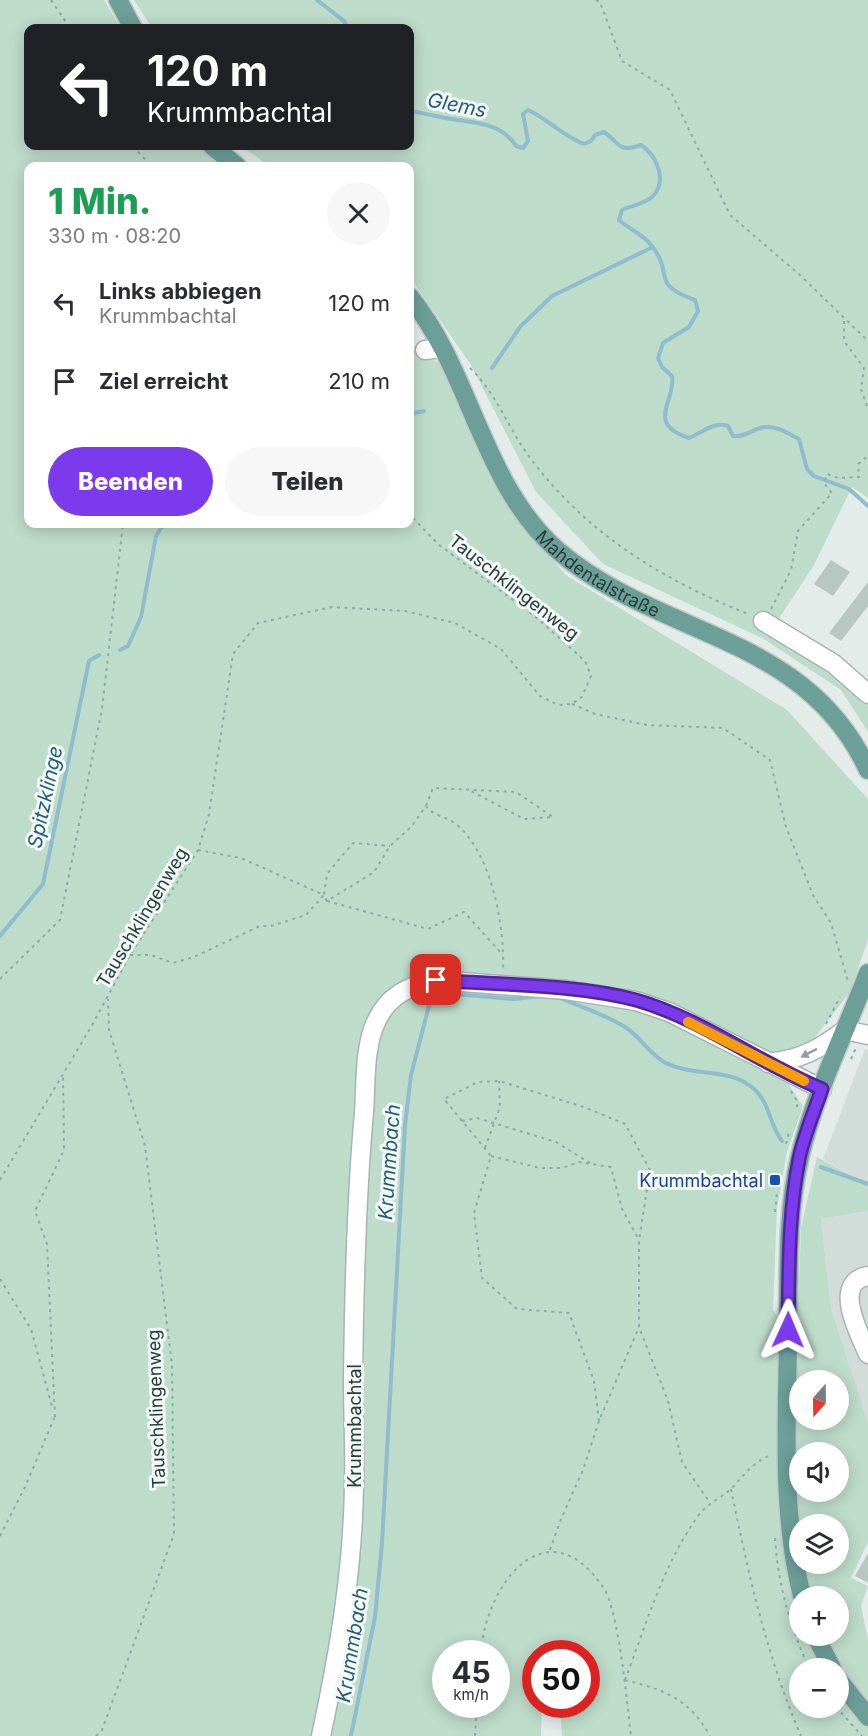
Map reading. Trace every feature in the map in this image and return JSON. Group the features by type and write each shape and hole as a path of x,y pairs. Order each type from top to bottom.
{"main road":[{"path":"118,0 131,24"},
{"path":"217,150 232,162"},
{"name":"Mahdentalstraße","path":"414,306 433,349 511,491 528,519 554,547 574,564 619,592 751,652 792,677 813,694 840,723 868,770"},
{"path":"800,1586 792,1551 788,1501 790,1250 800,1157 822,1089 845,1030 860,980"},
{"path":"849,1693 868,1717"}],"street":[{"path":"763,621 834,664 868,694"},
{"name":"Krummbachtal","path":"321,1736 341,1639 353,1540 356,1251 362,1132 370,1046 375,1023 386,1004 400,991 436,980 608,995 636,1000 669,1012 822,1089"},
{"path":"768,1063 794,1060 808,1054 845,1030 868,1035"},
{"path":"868,1276 855,1284 849,1295 851,1314 868,1354"}],"path":[{"path":"51,0 67,24"},
{"path":"596,0 622,61 670,90 730,214 801,276 844,321 868,341"},
{"path":"137,150 148,162"},
{"path":"844,321 844,340 864,368 861,389 868,409"},
{"path":"464,363 488,385 529,456 579,514 616,545 642,562 697,592 763,621 780,595 791,570 798,531 832,493 824,483 827,474 838,478 859,477 858,464 868,456"},
{"name":"Tauschklingenweg","path":"96,1736 102,1730 174,1534 172,1365 145,1146 109,1030 108,996 130,955 198,850 209,814 233,654 258,622 332,607 405,611 455,623 501,650 540,696 558,705 572,704 582,697 591,676 585,660 537,618 438,544 414,519"},
{"path":"0,979 60,920 102,710 123,528"},
{"path":"572,704 595,714 647,724 723,728 771,760 786,827 813,895 831,923 860,980 823,1029"},
{"path":"327,901 374,872 390,846 411,827 426,806 433,789 468,790 516,792 553,817 524,819 468,790"},
{"path":"426,806 431,813 456,824 481,860 501,923 502,985"},
{"path":"130,955 151,955 173,963 194,957 260,926 271,926 306,915 324,895 327,874 353,843 390,846"},
{"path":"198,850 241,858 324,895 327,901 428,929 464,912 502,954"},
{"path":"0,1180 108,996"},
{"path":"0,1536 55,1417 47,1244 35,1211 64,1150 63,1072"},
{"path":"485,1149 500,1107 499,1081"},
{"path":"639,1240 622,1209 611,1167 579,1162 562,1167 540,1168 491,1156 444,1099 478,1082 499,1081 584,1107 624,1124 650,1170 639,1240 639,1328 668,1401 682,1462 710,1503"},
{"path":"462,1120 477,1118 556,1142 593,1164"},
{"path":"491,1156 474,1213 482,1278 517,1309 569,1312 594,1381 599,1421"},
{"path":"0,1278 31,1329 55,1417"},
{"path":"550,1552 561,1519 583,1470 599,1421 639,1328"},
{"path":"625,1680 672,1560 698,1515 710,1503 731,1489 759,1460 775,1453"},
{"path":"731,1489 749,1580 782,1690 801,1736"},
{"path":"0,1523 7,1522"},
{"path":"484,1640 490,1610 500,1590 516,1569 533,1554 550,1552 564,1554 582,1564 604,1588 612,1615 625,1680 631,1736"},
{"path":"625,1680 665,1691 673,1696 689,1707 710,1736"},
{"path":"475,1736 476,1718"},
{"path":"846,1718 862,1736"}],"shaded area":[{"path":"865,1049 868,1050 868,1184 823,1159"},
{"path":"868,1211 868,1423 831,1308 821,1219"}],"green space":[{"path":"0,0 104,0 119,24 24,24 24,150 207,150 217,162 24,162 24,528 414,528 414,350 439,363 490,478 526,530 567,576 787,710 868,799 868,939 850,992 801,1055 789,1085 803,1106 787,1152 777,1208 773,1310 797,1345 801,1228 817,1157 868,1184 868,1211 821,1219 831,1308 868,1423 868,1542 851,1578 868,1586 861,1606 868,1640 868,1736 562,1736 561,1718 600,1718 600,1640 522,1640 522,1718 542,1718 541,1736 0,1736"},
{"path":"134,0 868,0 868,498 852,487 814,565 778,620 868,686 868,732 841,690 762,638 603,564 536,492 471,365 414,283 414,162 263,162 247,150 414,150 414,24 149,24"}],"building":[{"path":"831,560 850,572 833,596 814,584"},
{"path":"868,582 868,606 841,641 829,633"},
{"path":"868,1553 868,1583 855,1576"}],"waterway":[{"name":"Glems","path":"317,0 346,24"},
{"name":"Glems","path":"414,112 488,125 510,138 516,146 523,148 528,141 523,114 528,110 569,137 584,144 591,141 595,135 604,132 624,148 641,145 646,149 658,168 660,183 653,196 647,201 622,210 619,220 649,242 659,256 667,283 672,289 695,300 698,311 689,327 663,343 658,358 662,367 672,376 665,419 668,426 689,438 717,425 728,426 733,436 762,427 779,429 799,439 807,469 814,476 849,489 868,506"},
{"name":"Spitzklinge","path":"492,368 520,327 552,296 653,247"},
{"name":"Spitzklinge","path":"414,413 424,411"},
{"name":"Spitzklinge","path":"120,650 128,646 141,617 156,536 161,528"},
{"name":"Spitzklinge","path":"0,936 43,884 89,661 99,655"},
{"name":"Krummbach","path":"351,1736 375,1617 382,1543 405,1125 411,1075 430,1002 441,993 514,999 541,996"},
{"name":"Krummbach","path":"557,997 617,1022 666,1063 688,1070 723,1075 744,1082 754,1089 763,1101 782,1141"},
{"name":"Krummbach","path":"821,1167 868,1184"}],"slow traffic":[{"path":"688,1022 804,1081"}],"place":[{"name":"Krummbachtal","path":"775,1180"}],"route":[{"path":"436,980 566,990 636,1000 669,1012 822,1089 806,1136 796,1178 790,1250 788,1330"}]}
